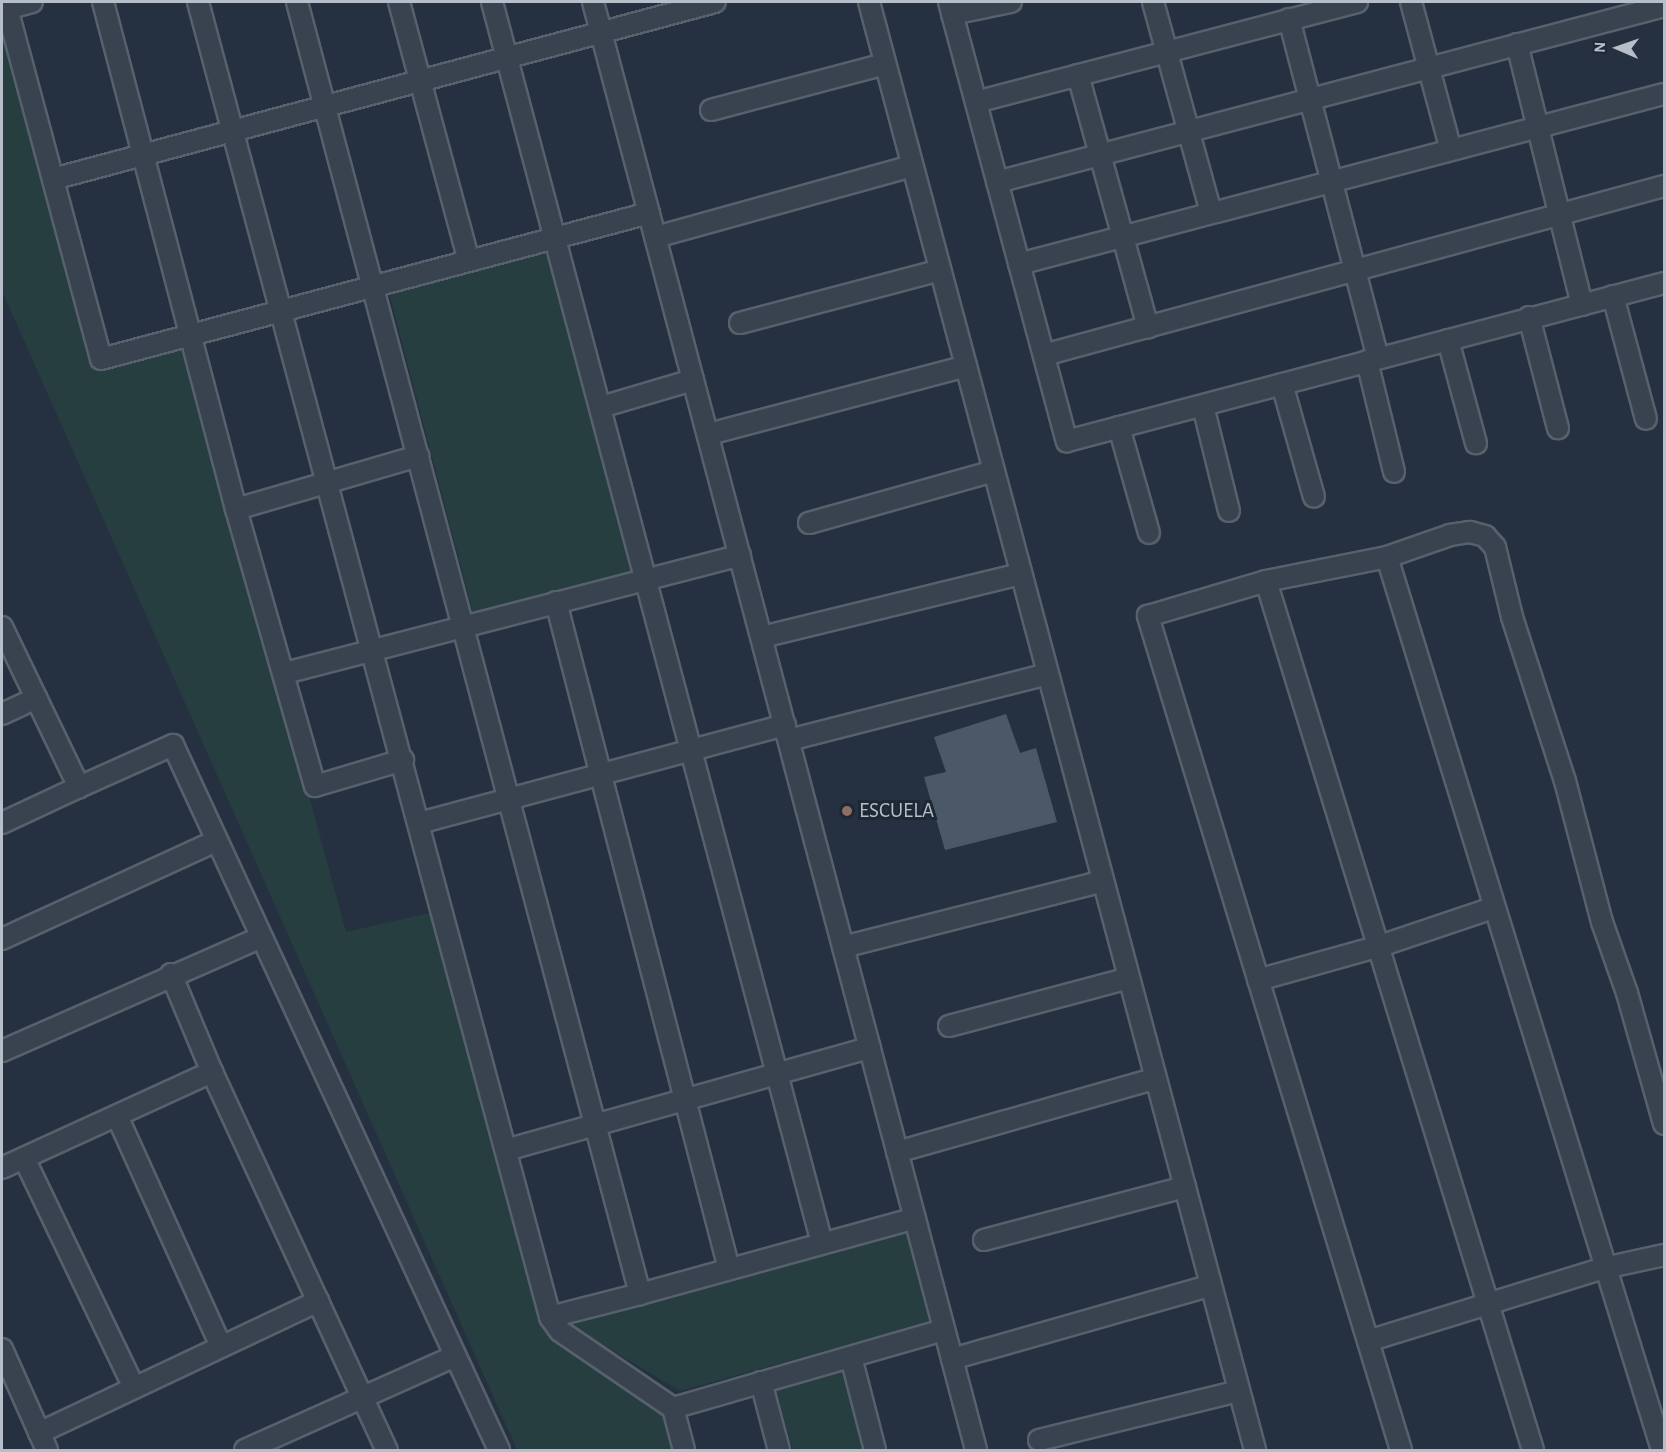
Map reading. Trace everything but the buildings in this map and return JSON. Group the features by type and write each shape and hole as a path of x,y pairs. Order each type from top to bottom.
{"street":[{"path":"32,2 4,9 53,179 101,359 649,213"},
{"path":"103,2 236,509 285,673 315,786 403,760"},
{"path":"198,2 403,760 550,1317 560,1331 673,1408 684,1450"},
{"path":"297,2 640,1294"},
{"path":"399,2 469,261"},
{"path":"492,2 557,237 822,1243"},
{"path":"593,2 976,1450"},
{"path":"53,179 601,31 671,6 715,2"},
{"path":"868,2 1255,1450"},
{"path":"1011,2 950,8 1067,441 1529,317 1665,283"},
{"path":"1153,2 1211,213"},
{"path":"976,102 1357,2"},
{"path":"1411,2 1451,150"},
{"path":"997,182 1517,44 1662,9"},
{"path":"1288,19 1355,271 1394,472"},
{"path":"1517,44 1582,304"},
{"path":"711,110 885,64"},
{"path":"1078,75 1148,327"},
{"path":"1019,264 1665,94"},
{"path":"656,237 912,166"},
{"path":"1044,355 1665,186"},
{"path":"741,323 940,270"},
{"path":"1613,296 1646,419"},
{"path":"1529,317 1558,428"},
{"path":"1448,340 1476,443"},
{"path":"709,434 966,366"},
{"path":"601,406 693,380"},
{"path":"1282,384 1314,497"},
{"path":"1203,406 1229,511"},
{"path":"1119,427 1149,533"},
{"path":"236,509 418,456"},
{"path":"809,523 993,471"},
{"path":"1401,1450 1148,616 1266,581 1387,557 1450,535 1470,532 1485,536 1495,547 1512,617 1565,780 1602,922 1627,993 1665,1124"},
{"path":"285,673 740,555"},
{"path":"1387,557 1493,908 1662,1450"},
{"path":"762,637 1021,574"},
{"path":"1266,581 1533,1450"},
{"path":"556,602 729,1269"},
{"path":"2,627 79,787"},
{"path":"419,823 692,750 787,733 1048,675"},
{"path":"2,714 36,698"},
{"path":"2,823 173,745 260,938 499,1450"},
{"path":"2,939 216,841"},
{"path":"843,947 1103,881"},
{"path":"1258,980 1380,946 1493,908"},
{"path":"2,1051 171,974 260,938"},
{"path":"171,974 212,1072 387,1450"},
{"path":"948,1026 1129,978"},
{"path":"506,1150 870,1047"},
{"path":"2,1168 212,1072"},
{"path":"897,1152 1156,1078"},
{"path":"117,1116 221,1346"},
{"path":"24,1158 133,1386"},
{"path":"984,1240 1185,1187"},
{"path":"550,1317 915,1218"},
{"path":"1368,1341 1604,1268 1665,1255"},
{"path":"952,1359 1211,1285"},
{"path":"2,1349 43,1442 133,1386 318,1301"},
{"path":"673,1408 944,1330"},
{"path":"246,1450 455,1356"},
{"path":"851,1357 874,1450"},
{"path":"761,1382 779,1450"},
{"path":"1039,1440 1239,1391"}],"green space":[{"path":"2,16 96,366 186,341 346,932 434,912 549,1335 665,1404 677,1450 517,1450 2,291"},
{"path":"549,247 636,572 473,613 388,289"},
{"path":"906,1228 929,1322 680,1391 573,1327 570,1320"},
{"path":"847,1366 869,1450 793,1450 774,1385"}],"place":[{"name":"ESCUELA","path":"847,811"}]}
